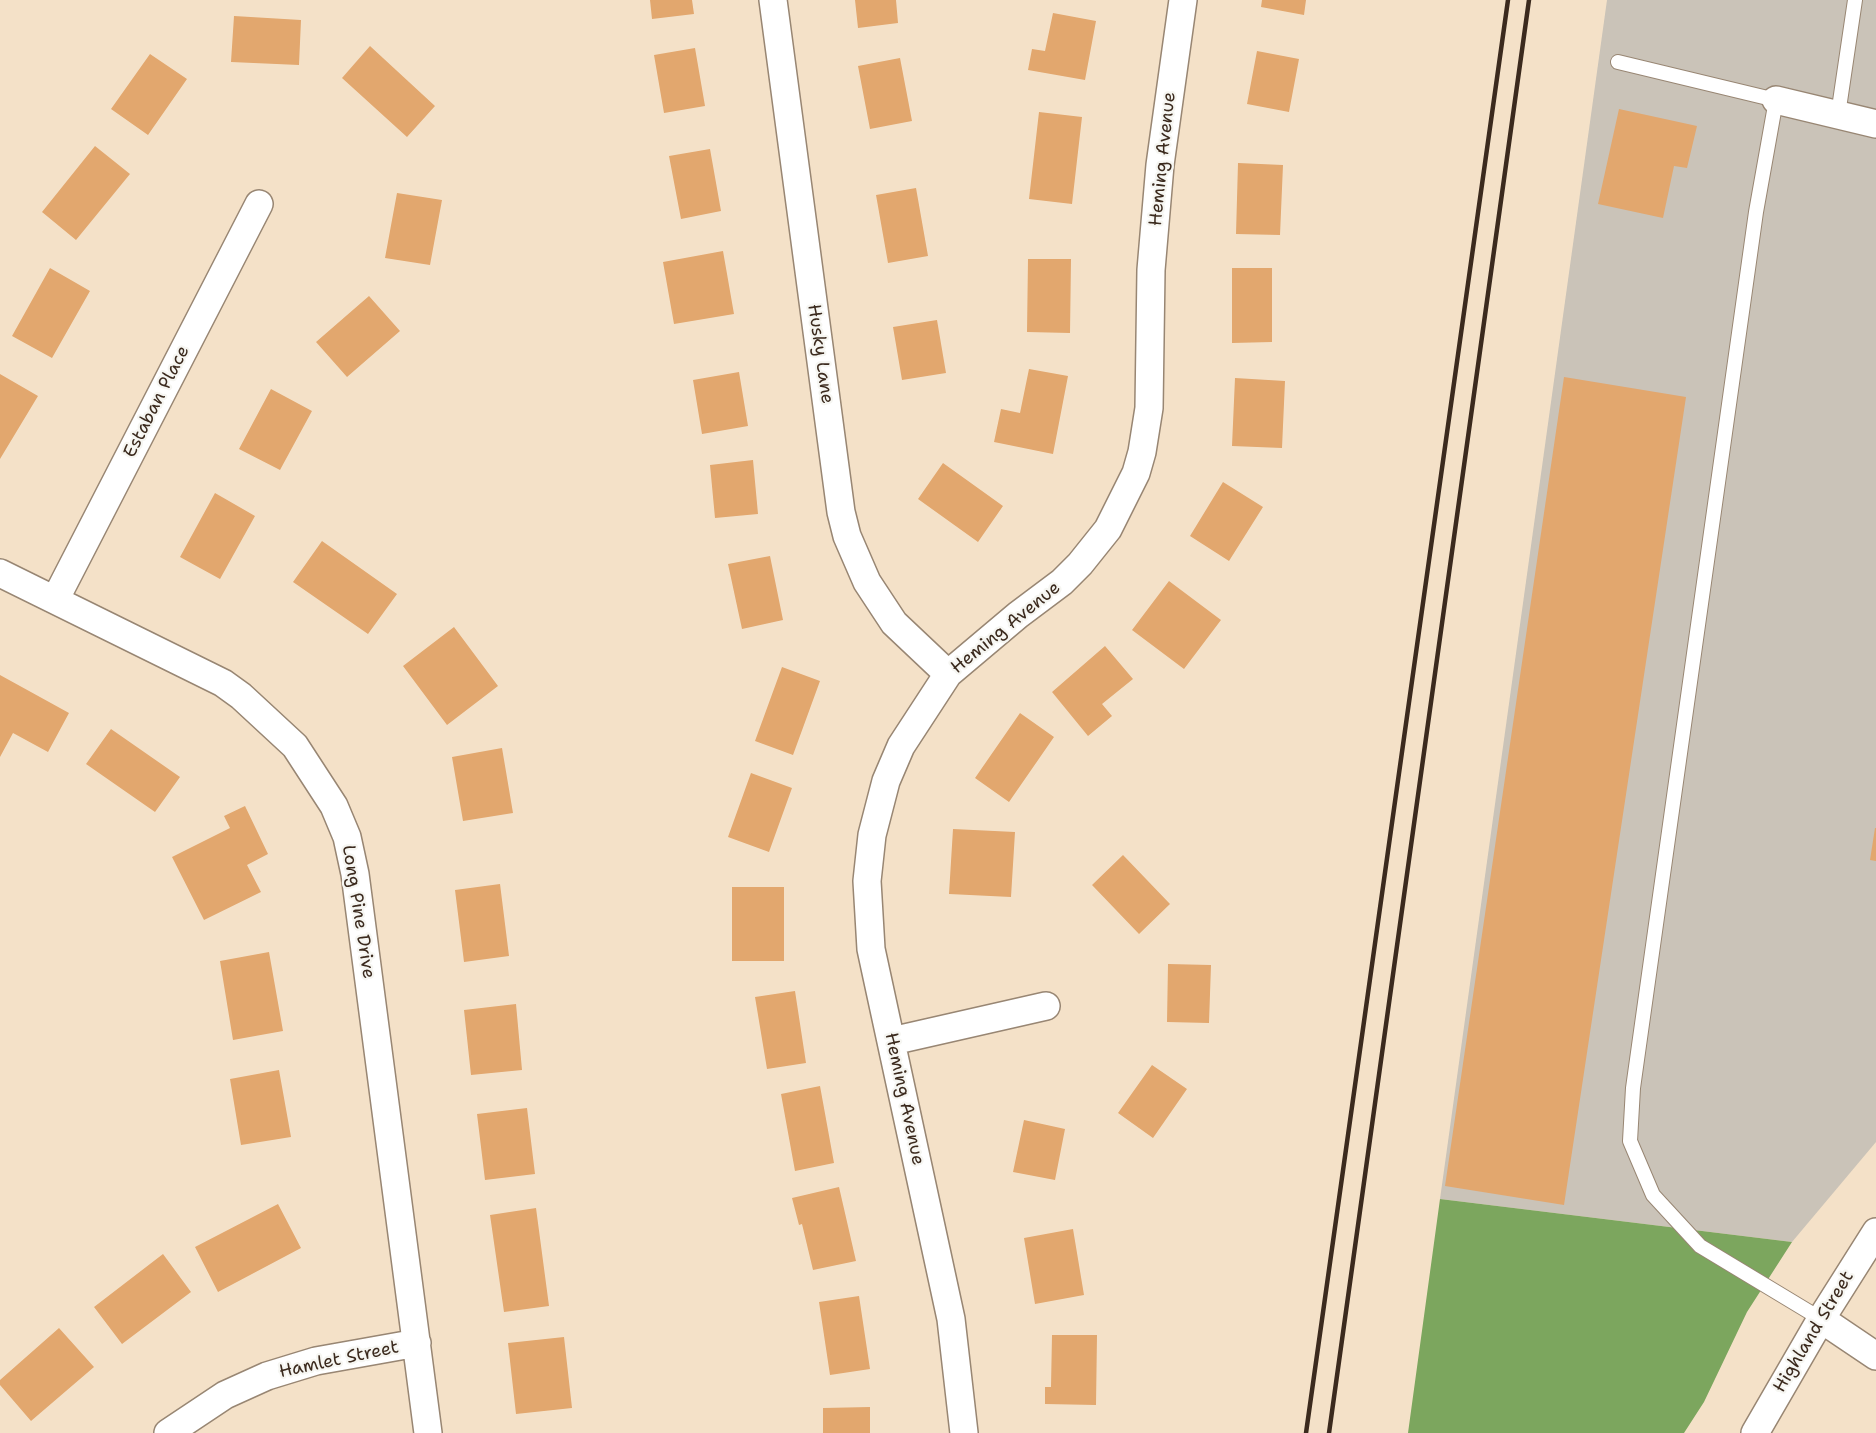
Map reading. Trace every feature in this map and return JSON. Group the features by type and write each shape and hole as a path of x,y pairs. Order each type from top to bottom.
{"street":[{"name":"Husky Lane","path":"772,0 841,512 847,536 867,582 894,623 948,674"},
{"name":"Heming Avenue","path":"964,1433 951,1319 868,927 867,881 872,835 886,781 901,746 948,674 1018,615 1062,582 1080,564 1108,529 1136,473 1149,408 1151,270 1160,165 1183,0"},
{"path":"1776,100 1876,124"},
{"name":"Estaban Place","path":"55,600 259,204"},
{"name":"Long Pine Drive","path":"0,573 223,683 271,721 295,746 334,806 346,837 355,874 428,1433"},
{"path":"892,1041 1046,1006"},
{"name":"Highland Street","path":"1755,1433 1821,1319 1876,1232"},
{"path":"1821,1319 1876,1356"},
{"name":"Hamlet Street","path":"168,1433 225,1395 267,1376 316,1361 417,1343"}],"lane":[{"path":"1838,115 1855,0"},
{"path":"1618,62 1776,100 1756,212 1641,1029 1633,1088 1630,1141 1653,1195 1700,1246 1821,1319"}],"shaded area":[{"path":"1607,0 1876,0 1876,1142 1792,1242 1440,1199"}],"green space":[{"path":"1440,1199 1792,1242 1747,1312 1704,1402 1684,1433 1408,1433"}],"building":[{"path":"650,0 692,0 694,14 652,19"},
{"path":"855,0 896,0 898,23 858,28"},
{"path":"1262,0 1306,0 1304,15 1261,7"},
{"path":"1053,13 1096,21 1085,80 1028,70 1032,49 1045,51"},
{"path":"234,16 301,20 299,65 231,62"},
{"path":"370,46 435,106 407,137 342,78"},
{"path":"695,48 705,106 664,113 654,55"},
{"path":"1257,51 1299,59 1289,112 1247,104"},
{"path":"150,54 187,79 148,135 111,109"},
{"path":"900,58 912,121 870,129 858,66"},
{"path":"1619,109 1697,126 1687,168 1674,166 1663,218 1598,204"},
{"path":"1039,112 1082,117 1072,204 1029,199"},
{"path":"95,146 130,174 76,240 42,212"},
{"path":"710,149 721,211 681,219 669,156"},
{"path":"1238,163 1283,165 1280,235 1236,234"},
{"path":"916,188 928,256 888,263 876,195"},
{"path":"397,193 442,200 430,265 385,258"},
{"path":"723,251 734,314 674,324 663,262"},
{"path":"1028,259 1071,259 1070,333 1027,332"},
{"path":"50,268 90,291 52,358 12,336"},
{"path":"1232,268 1272,268 1272,342 1232,343"},
{"path":"369,296 400,331 347,377 316,342"},
{"path":"937,320 946,373 902,380 893,327"},
{"path":"1029,369 1068,376 1053,454 994,442 1001,409 1020,413"},
{"path":"739,372 748,426 702,434 693,380"},
{"path":"0,374 38,396 0,459"},
{"path":"1564,377 1686,397 1564,1205 1445,1186"},
{"path":"1235,378 1285,381 1282,448 1232,446"},
{"path":"271,389 312,411 280,470 239,449"},
{"path":"753,460 758,514 715,518 710,465"},
{"path":"943,463 1003,506 978,542 918,499"},
{"path":"1223,482 1263,507 1229,561 1190,536"},
{"path":"215,493 255,516 220,579 180,557"},
{"path":"322,541 397,594 368,634 293,582"},
{"path":"770,556 783,620 742,629 728,564"},
{"path":"1169,581 1221,620 1184,669 1132,630"},
{"path":"454,627 498,686 447,725 403,666"},
{"path":"1105,646 1133,679 1102,704 1112,716 1088,736 1052,692"},
{"path":"782,667 820,681 793,755 755,741"},
{"path":"0,675 69,713 48,752 13,733 0,757"},
{"path":"1020,713 1054,737 1009,802 975,778"},
{"path":"111,729 180,777 155,812 86,764"},
{"path":"502,748 513,813 463,821 452,757"},
{"path":"751,773 792,788 769,852 728,837"},
{"path":"245,806 268,854 247,865 261,892 204,920 172,857 230,828 224,816"},
{"path":"1876,828 1876,861 1870,860"},
{"path":"953,829 1015,832 1011,897 949,894"},
{"path":"1123,855 1170,904 1139,934 1092,885"},
{"path":"500,884 509,956 464,962 455,890"},
{"path":"732,887 784,887 784,961 732,961"},
{"path":"269,952 283,1031 233,1040 220,961"},
{"path":"1168,964 1211,965 1209,1023 1167,1022"},
{"path":"795,991 806,1063 767,1069 755,997"},
{"path":"516,1004 522,1070 471,1075 464,1010"},
{"path":"1152,1065 1187,1089 1153,1138 1118,1113"},
{"path":"279,1070 291,1137 241,1145 230,1079"},
{"path":"820,1086 834,1163 795,1171 781,1094"},
{"path":"527,1108 535,1174 485,1180 477,1114"},
{"path":"1024,1120 1065,1129 1055,1180 1013,1172"},
{"path":"839,1187 856,1261 813,1270 802,1224 799,1225 792,1198"},
{"path":"278,1204 301,1248 218,1292 195,1247"},
{"path":"536,1208 549,1306 504,1312 490,1215"},
{"path":"1073,1229 1084,1295 1035,1304 1024,1238"},
{"path":"163,1254 191,1292 122,1344 94,1307"},
{"path":"859,1296 870,1369 830,1375 819,1302"},
{"path":"59,1328 94,1367 31,1421 0,1385 0,1380"},
{"path":"1052,1335 1097,1335 1096,1405 1045,1404 1045,1387 1051,1387"},
{"path":"564,1337 572,1408 516,1414 508,1343"},
{"path":"870,1407 870,1433 823,1433 823,1408"}],"railway":[{"path":"1306,1433 1508,0"},
{"path":"1329,1433 1529,0"}]}
